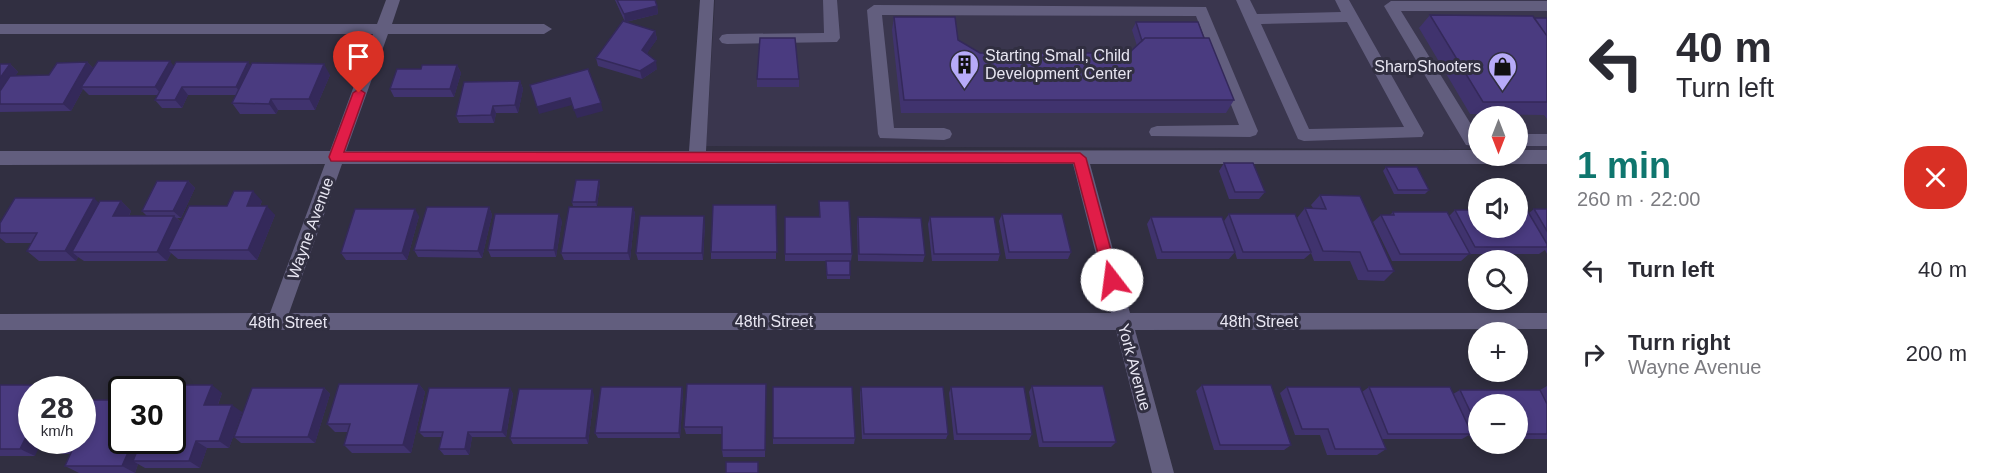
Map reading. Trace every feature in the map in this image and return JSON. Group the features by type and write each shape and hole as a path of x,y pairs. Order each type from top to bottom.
{"street":[{"name":"Wayne Avenue","path":"276,322 393,0"},
{"path":"697,158 707,0"},
{"path":"727,39 832,38 830,0"},
{"path":"1243,0 1304,135 1416,133 1342,0"},
{"path":"1390,3 1547,6"},
{"path":"1390,3 1468,129"},
{"path":"944,134 886,134 874,10 1043,5 1201,11 1250,131 1157,132"},
{"path":"1252,19 1351,17"},
{"path":"0,29 544,29"},
{"path":"1528,140 1547,140"},
{"path":"1464,157 1462,151 1464,144 1468,143"},
{"path":"0,158 1468,157"},
{"path":"1528,157 1547,157"},
{"name":"York Avenue","path":"1080,158 1163,473"},
{"name":"48th Street","path":"0,322 1547,321"}],"shaded area":[{"path":"715,0 1547,0 1547,150 1528,150 1528,106 1468,106 1468,149 706,146"}],"building":[{"path":"617,0 655,0 657,6 624,14"},
{"name":"SharpShooters","path":"1430,15 1533,16 1547,36 1547,102 1483,102"},
{"path":"894,17 955,17 958,40 980,53 1129,53 1145,38 1209,38 1234,100 904,100"},
{"path":"1534,18 1547,18 1547,36"},
{"path":"623,21 655,31 642,50 656,61 640,71 596,58"},
{"path":"1136,22 1198,22 1204,38 1145,38 1142,41"},
{"path":"760,38 795,38 799,79 757,79"},
{"path":"98,61 170,61 155,87 81,87"},
{"path":"87,62 63,104 0,104 0,91 10,76 49,75 57,63"},
{"path":"176,62 248,62 236,87 182,87 175,100 155,100"},
{"path":"252,63 324,64 309,99 271,99 269,104 232,103"},
{"path":"0,64 10,64 0,78"},
{"path":"422,65 457,65 450,89 390,89 397,69 421,69"},
{"path":"588,69 601,103 574,110 570,98 537,107 530,85"},
{"path":"520,81 515,105 493,106 491,115 456,116 464,82"},
{"path":"1224,163 1253,163 1265,192 1235,192"},
{"path":"1386,167 1417,167 1429,190 1398,190"},
{"path":"576,180 599,180 596,202 572,202"},
{"path":"157,181 188,181 173,211 142,211"},
{"path":"234,191 253,191 247,206 267,206 248,250 168,250 189,206 227,206"},
{"path":"1320,195 1360,196 1394,271 1368,271 1360,252 1323,251 1305,208 1326,209"},
{"path":"15,198 94,198 65,251 27,251 37,233 0,233 0,223"},
{"path":"100,201 121,201 113,216 174,216 157,252 72,252"},
{"path":"819,201 849,201 852,254 785,254 785,217 820,217"},
{"path":"713,205 776,205 777,252 711,252"},
{"path":"427,207 489,207 478,251 414,250"},
{"path":"569,207 633,207 628,253 561,253"},
{"path":"355,209 415,209 402,253 341,253"},
{"path":"1534,209 1547,209 1547,231"},
{"path":"1455,210 1468,210 1468,234"},
{"path":"1393,212 1447,212 1468,254 1400,254 1381,215 1394,215"},
{"path":"1528,212 1547,244 1547,247 1475,247 1470,238 1528,238"},
{"path":"495,214 559,214 554,250 488,250"},
{"path":"1002,214 1062,214 1071,252 1009,252"},
{"path":"1229,214 1295,214 1311,252 1243,252"},
{"path":"640,216 704,216 702,253 636,253"},
{"path":"858,217 921,218 925,255 859,254"},
{"path":"930,217 994,217 1000,254 934,254"},
{"path":"1151,217 1222,217 1235,252 1162,252"},
{"path":"826,261 850,261 850,275 827,275"},
{"path":"339,384 419,384 403,445 344,445 350,424 327,424"},
{"path":"687,384 766,384 765,450 722,450 722,427 684,427"},
{"path":"0,385 18,385 18,449 0,449"},
{"path":"186,385 212,385 204,405 232,405 219,441 196,441 189,461 133,461 136,454 186,454"},
{"path":"1202,385 1271,385 1291,445 1220,445"},
{"path":"1032,386 1103,386 1116,442 1043,442"},
{"path":"601,387 682,387 679,433 595,433"},
{"path":"773,387 852,387 855,438 773,438"},
{"path":"861,387 943,387 948,434 864,434"},
{"path":"951,387 1024,387 1032,434 957,434"},
{"path":"1287,387 1360,387 1386,449 1335,449 1328,429 1302,429"},
{"path":"1369,387 1450,387 1468,425 1468,434 1388,434"},
{"path":"252,388 324,388 308,437 234,437"},
{"path":"429,388 510,388 502,432 468,432 465,449 439,449 443,432 419,432"},
{"path":"519,389 592,389 586,438 510,438"},
{"path":"1460,390 1540,390 1547,404 1547,434 1528,434 1528,394 1468,394 1468,407"},
{"path":"96,400 108,400 108,454 127,454 122,466 65,466 70,454 96,454"},
{"path":"726,462 758,462 758,473 726,473"}],"place":[{"name":"Starting Small, Child Development Center","path":"964,90"},
{"name":"SharpShooters","path":"1502,92"}],"route":[{"path":"359,93 336,157 1080,158 1112,280"}]}
